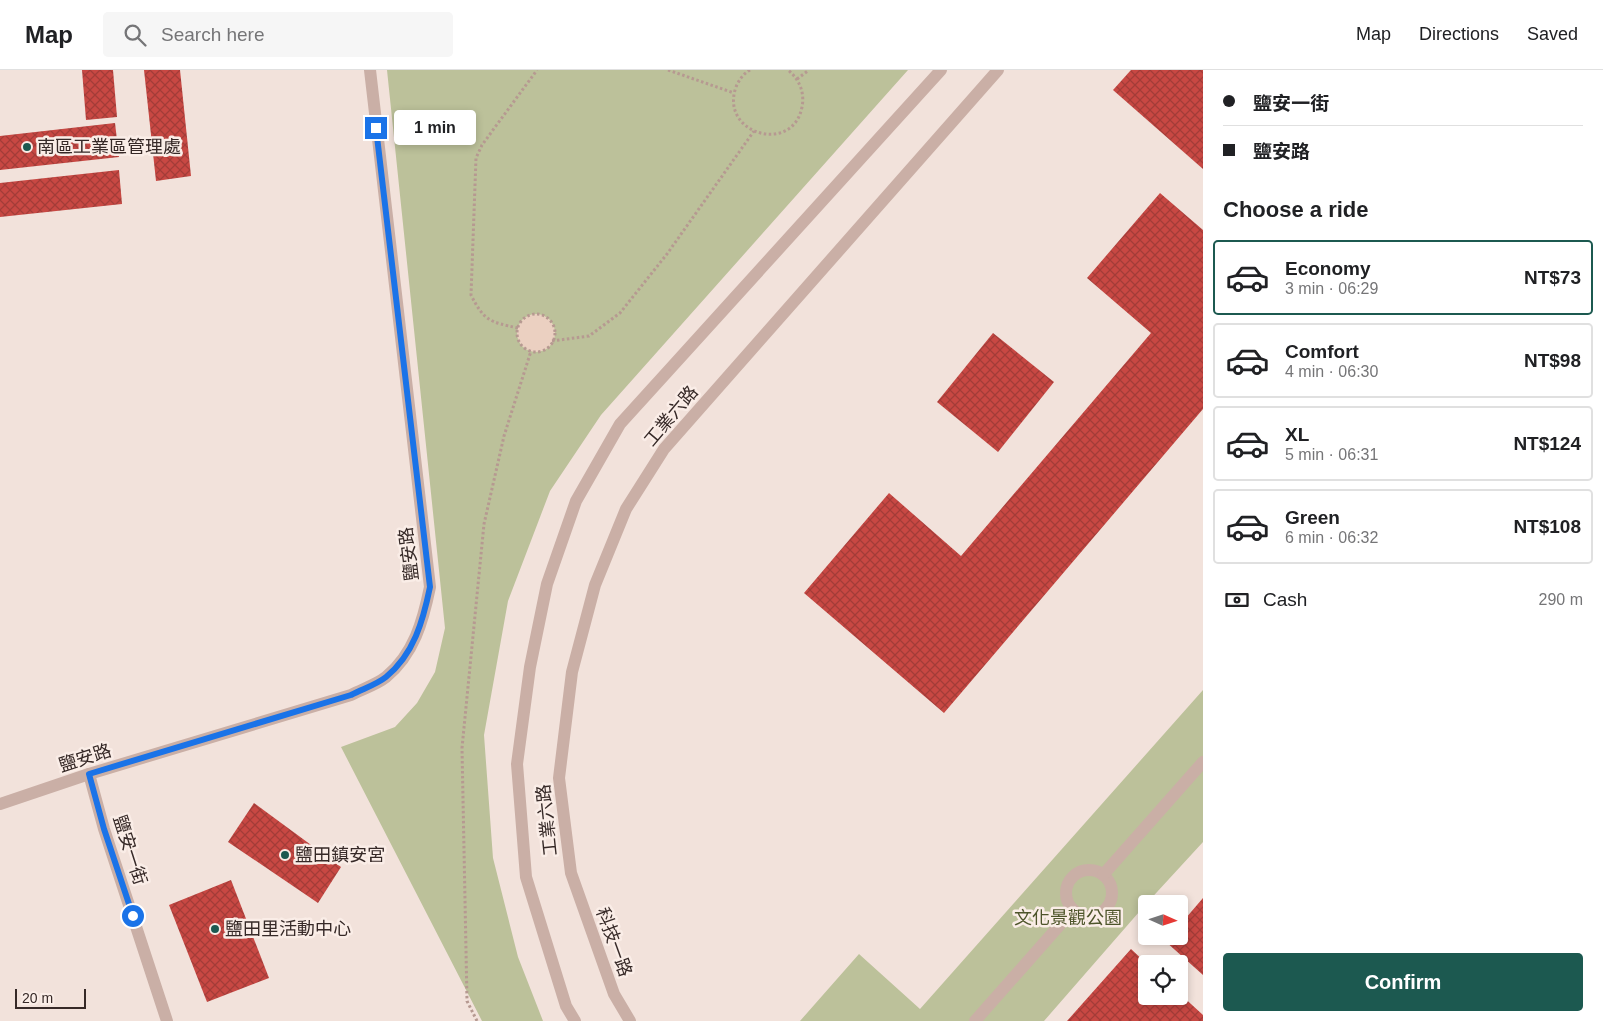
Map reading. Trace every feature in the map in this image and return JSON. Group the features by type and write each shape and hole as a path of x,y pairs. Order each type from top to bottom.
{"street":[{"name":"鹽安路","path":"0,804 89,774 351,695 385,678 406,657 422,624 430,587 370,70"},
{"name":"工業六路","path":"575,1021 566,1006 526,877 517,764 530,667 548,584 576,501 620,424 941,70"},
{"name":"工業六路","path":"571,873 559,778 572,672 595,584 626,509 664,449 998,70"},
{"path":"1103,875 1203,762"},
{"name":"鹽安一街","path":"89,774 104,829 166,1021"},
{"path":"1080,871 1096,871 1103,875 1108,880 1112,895 1106,908 1093,916 1086,916 1073,910 1068,904 1066,896 1069,881 1074,875 1080,871"},
{"name":"科技一路","path":"571,873 614,994 630,1021"},
{"path":"975,1021 1073,910"}],"path":[{"path":"518,328 493,323 479,311 471,295 476,158 482,146 537,70"},
{"path":"668,70 734,93"},
{"path":"750,70 738,82 734,93 734,104 737,115 744,125 754,132 764,135 776,134 787,130 796,122 801,112 804,101 802,89 797,79 788,70"},
{"path":"797,79 809,70"},
{"path":"552,341 589,336 620,313 668,254 754,132"},
{"path":"529,316 541,316 551,323 554,335 552,341 544,350 531,351 521,345 517,334 518,328 524,319 529,316"},
{"path":"477,1021 467,1001 462,748 484,524 504,436 531,351"}],"green space":[{"path":"387,70 908,70 601,415 550,491 508,601 484,735 493,858 518,957 543,1021 482,1021 341,747 395,727 417,703 435,672 445,628"},
{"name":"文化景觀公園","path":"1203,690 1203,842 1154,895 1138,895 1138,913 1044,1021 800,1021 859,954 920,1009"}],"shaded area":[{"path":"536,314 549,320 555,333 549,346 536,352 523,346 517,333 523,320"}],"building":[{"path":"82,70 113,70 117,117 86,120"},
{"path":"144,70 180,70 191,176 156,181"},
{"path":"1131,70 1203,70 1203,169 1113,90"},
{"path":"115,123 119,157 0,170 0,136"},
{"path":"119,170 122,204 0,217 0,183"},
{"path":"1160,193 1203,230 1203,409 944,713 804,593 889,493 961,556 1151,333 1087,278"},
{"path":"993,333 1054,382 998,452 937,402"},
{"name":"鹽田鎮安宮","path":"254,803 341,867 318,903 228,842"},
{"name":"鹽田里活動中心","path":"231,880 269,978 207,1002 169,905"},
{"path":"1203,898 1203,975 1188,962 1188,955 1181,955 1169,945 1188,945 1188,916"},
{"path":"1131,949 1138,956 1138,1005 1188,1005 1188,1001 1203,1015 1203,1021 1067,1021"}],"place":[{"name":"南區工業區管理處","path":"27,147"},
{"name":"鹽田鎮安宮","path":"285,855"},
{"name":"鹽田里活動中心","path":"215,929"}],"route":[{"path":"133,916 104,829 89,774 351,695 385,678 406,657 422,624 430,587 376,128"}]}
